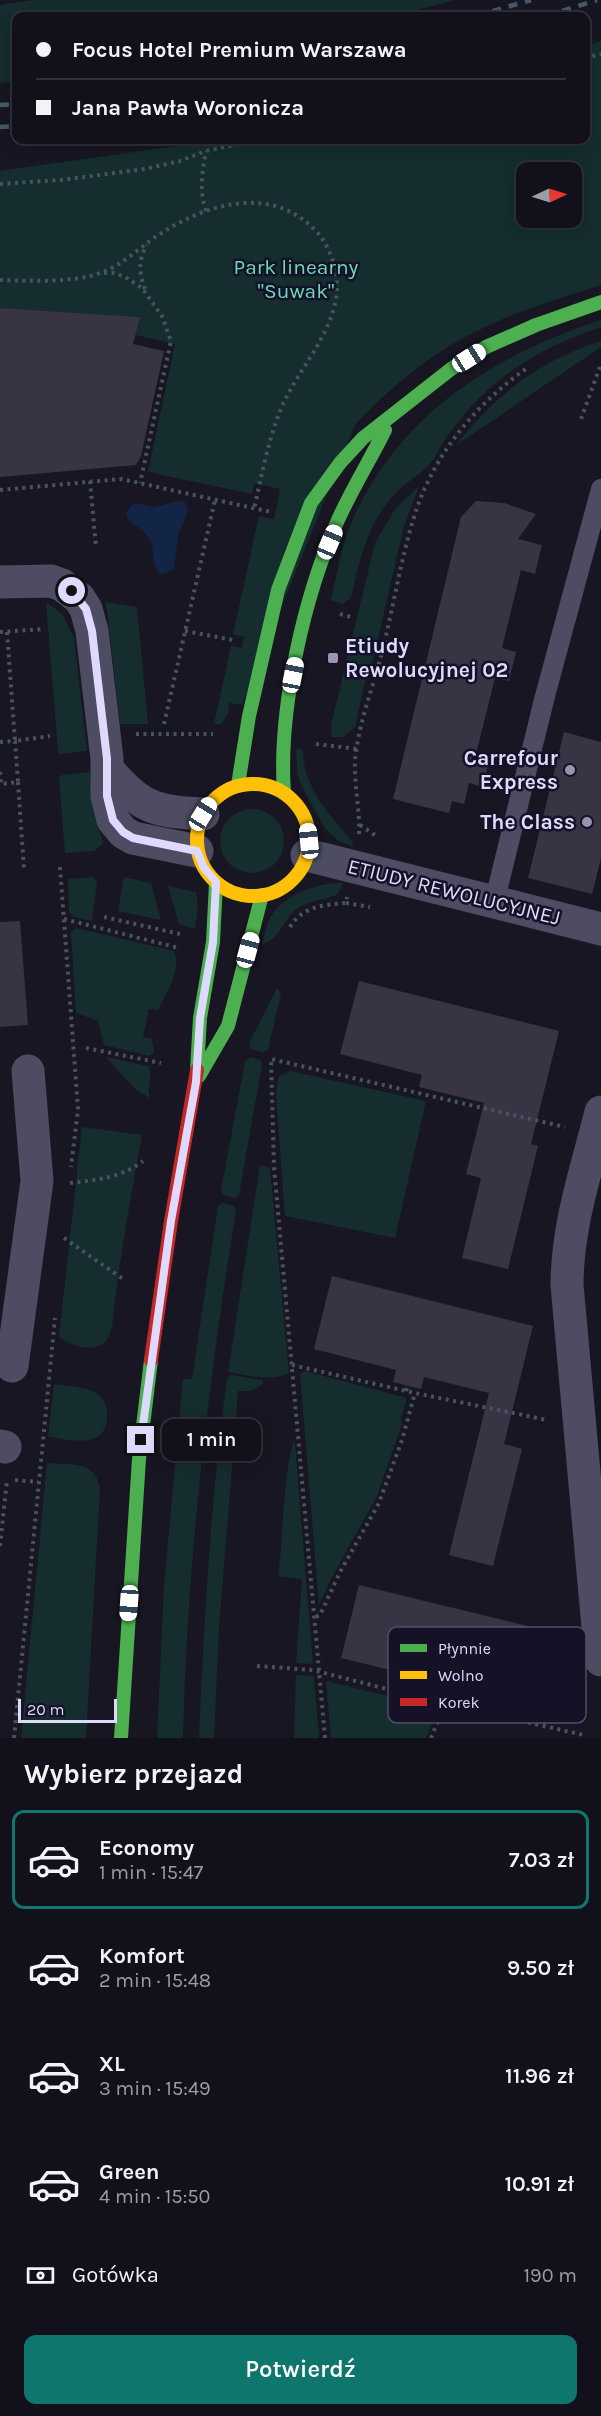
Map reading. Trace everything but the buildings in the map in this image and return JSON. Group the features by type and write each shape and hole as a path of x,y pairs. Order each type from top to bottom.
{"street":[{"path":"238,785 249,716 278,590 311,503 340,463 363,438 451,369 486,347 536,325 601,302"},
{"path":"284,793 281,768 285,720 312,594 322,560 346,504 391,418"},
{"path":"0,582 51,581 62,585 80,598 86,609 92,631 108,770 108,804 113,820 123,832 146,841 197,851"},
{"path":"108,770 131,796 142,802 172,812 203,814"},
{"path":"261,784 284,793 295,802 303,814 309,841 307,855 291,881 278,890 262,895 246,896 230,891 216,882 204,868 197,851 197,832 203,814 210,803 223,792 238,785 261,784"},
{"name":"ETIUDY REWOLUCYJNEJ","path":"307,855 601,929"},
{"path":"121,1738 139,1459 147,1381 171,1221 196,1082 200,1018 213,942 216,882"},
{"path":"196,1082 228,1026 262,895"},
{"path":"13,1366 37,1181 28,1071"},
{"path":"601,1112 571,1234 567,1260 567,1285 601,1660"}],"lane":[{"path":"494,903 545,696 601,489"}],"path":[{"path":"0,184 61,180 145,170 180,161 206,151 238,144"},
{"path":"206,151 201,181 201,197 206,211"},
{"path":"102,273 178,223 223,206 253,202 274,205 287,210 307,223 322,239 330,253 336,279 336,297 330,321 283,402 254,509"},
{"path":"147,295 142,282 140,265 143,251 152,240"},
{"path":"0,280 42,281 114,273 136,283 147,295 166,323 171,342 140,483"},
{"path":"359,820 355,764 357,748 407,542 422,495 436,468 466,422 504,385 534,364"},
{"path":"581,418 601,364"},
{"path":"0,490 122,479 275,513"},
{"path":"90,482 96,547"},
{"path":"164,724 215,500"},
{"path":"0,632 43,629"},
{"path":"185,631 243,642"},
{"path":"7,632 24,870"},
{"path":"103,735 218,734"},
{"path":"0,742 50,736"},
{"path":"308,743 357,748"},
{"path":"0,770 1,784 18,782"},
{"path":"60,867 78,1109 68,1194"},
{"path":"286,933 302,913 324,905 346,903 348,894"},
{"path":"104,916 185,936"},
{"path":"64,919 179,948 183,953"},
{"path":"86,1048 161,1063"},
{"path":"325,1738 316,1617 274,1167 271,1059 574,1129"},
{"path":"69,1183 130,1171 143,1161"},
{"path":"62,1248 63,1237 123,1279"},
{"path":"14,1738 56,1314"},
{"path":"292,1365 415,1394 580,1426"},
{"path":"406,1391 408,1385"},
{"path":"316,1617 321,1615 340,1572 379,1503 402,1440 415,1394"},
{"path":"0,1479 38,1482"},
{"path":"0,1546 7,1479"},
{"path":"256,1666 319,1672 388,1690"},
{"path":"431,1738 437,1723"},
{"path":"530,1723 584,1735"}],"green space":[{"path":"34,0 455,0 409,12 12,12 12,82 0,83 0,5"},
{"name":"Park linearny \"Suwak\"","path":"601,41 601,285 521,312 458,341 410,373 355,425 242,705 229,703 228,714 221,724 214,724 231,646 242,648 244,637 233,634 259,516 274,519 280,489 254,483 252,494 148,472 175,344 135,335 139,317 0,308 0,171 191,144 590,144 590,45"},
{"path":"601,320 601,327 563,342 526,361 478,400 449,434 430,464 399,490 377,518 366,542 351,598 342,604 331,600 342,550 352,521 372,483 396,449 423,419 487,371 523,351"},
{"path":"601,341 601,347 455,446 486,411 520,382 557,359"},
{"path":"419,486 404,526 355,727 344,737 332,737 331,725 375,543 395,509"},
{"path":"46,602 62,614 74,638 87,751 60,754 58,752"},
{"path":"105,602 137,607 148,724 120,724"},
{"path":"296,749 303,750 304,764 312,788 352,841 353,847 339,841 325,828 302,787 297,773"},
{"path":"90,772 97,822 103,843 94,851 65,853 59,778 62,775"},
{"path":"252,809 270,815 278,823 284,841 278,859 270,867 252,873 234,867 226,859 220,841 226,823 234,815"},
{"path":"93,877 97,881 92,921 75,917 69,912 68,879"},
{"path":"124,877 151,883 161,920 118,911"},
{"path":"343,883 338,894 298,908 274,938 262,944 269,919 285,901 313,887"},
{"path":"168,886 196,892 198,908 195,929 179,924"},
{"path":"77,928 174,951 176,966 172,981 158,1010 149,1009 143,1037 152,1039 154,1052 150,1056 104,1045 98,1021 76,1013 71,932"},
{"path":"277,988 281,993 268,1050 262,1052 251,1049 249,1043"},
{"path":"106,1057 148,1066 150,1098 136,1090"},
{"path":"250,1057 260,1060 262,1064 239,1195 235,1198 224,1195 221,1191 245,1061"},
{"path":"290,1071 426,1101 395,1238 285,1216 276,1094 279,1076"},
{"path":"82,1127 142,1135 124,1238 112,1327 106,1341 89,1348 76,1346 59,1337"},
{"path":"260,1165 270,1168 289,1373 274,1377 228,1372"},
{"path":"223,1203 233,1206 236,1210 216,1341 194,1539 183,1738 157,1738 164,1585 183,1379 192,1379 218,1206"},
{"path":"305,1371 407,1398 401,1418 402,1424 377,1496 319,1605 300,1374"},
{"path":"231,1375 263,1380 263,1384 251,1391 238,1391 219,1628 214,1738 199,1738 212,1513 227,1378"},
{"path":"54,1384 83,1388 99,1395 107,1409 105,1428 100,1435 84,1441 48,1437"},
{"path":"293,1442 295,1443 313,1664 296,1663 302,1579 278,1576 285,1492"},
{"path":"47,1463 73,1464 87,1468 97,1479 100,1488 86,1738 21,1738"},
{"path":"296,1675 314,1676 319,1738 294,1738"},
{"path":"326,1681 388,1696 388,1723 432,1723 426,1738 331,1738"}],"water":[{"path":"178,501 185,502 188,511 178,536 174,569 163,574 159,573 155,566 150,540 143,531 128,520 126,512 134,503 154,507"}],"railway":[{"path":"490,12 531,0"},
{"path":"559,12 597,0"},
{"path":"0,105 12,104"},
{"path":"0,127 12,126"}],"traffic: fast":[{"path":"238,785 249,716 278,590 311,503 340,463 363,438 451,369 486,347 536,325 601,302"},
{"path":"284,793 283,761 289,690 304,618 314,583 338,520 385,430"},
{"path":"197,1070 200,1018 213,942 216,883"},
{"path":"199,1076 228,1026 262,895"},
{"path":"121,1738 139,1459 151,1360"}],"traffic: slow":[{"path":"253,784 274,788 293,800 305,819 309,840 305,861 293,880 274,892 253,896 232,892 213,880 201,861 197,840 201,819 213,800 232,788 253,784"}],"traffic: jam":[{"path":"151,1360 171,1221 197,1070"}],"place":[{"name":"Etiudy Rewolucyjnej 02","path":"333,658"},
{"name":"Carrefour Express","path":"570,770"},
{"name":"The Class","path":"587,822"}],"route":[{"path":"72,591 80,598 86,609 92,631 108,770 106,787 113,820 123,832 133,838 197,851 204,868 216,882 216,916 200,1018 196,1082 171,1221 147,1381 141,1440"}]}
